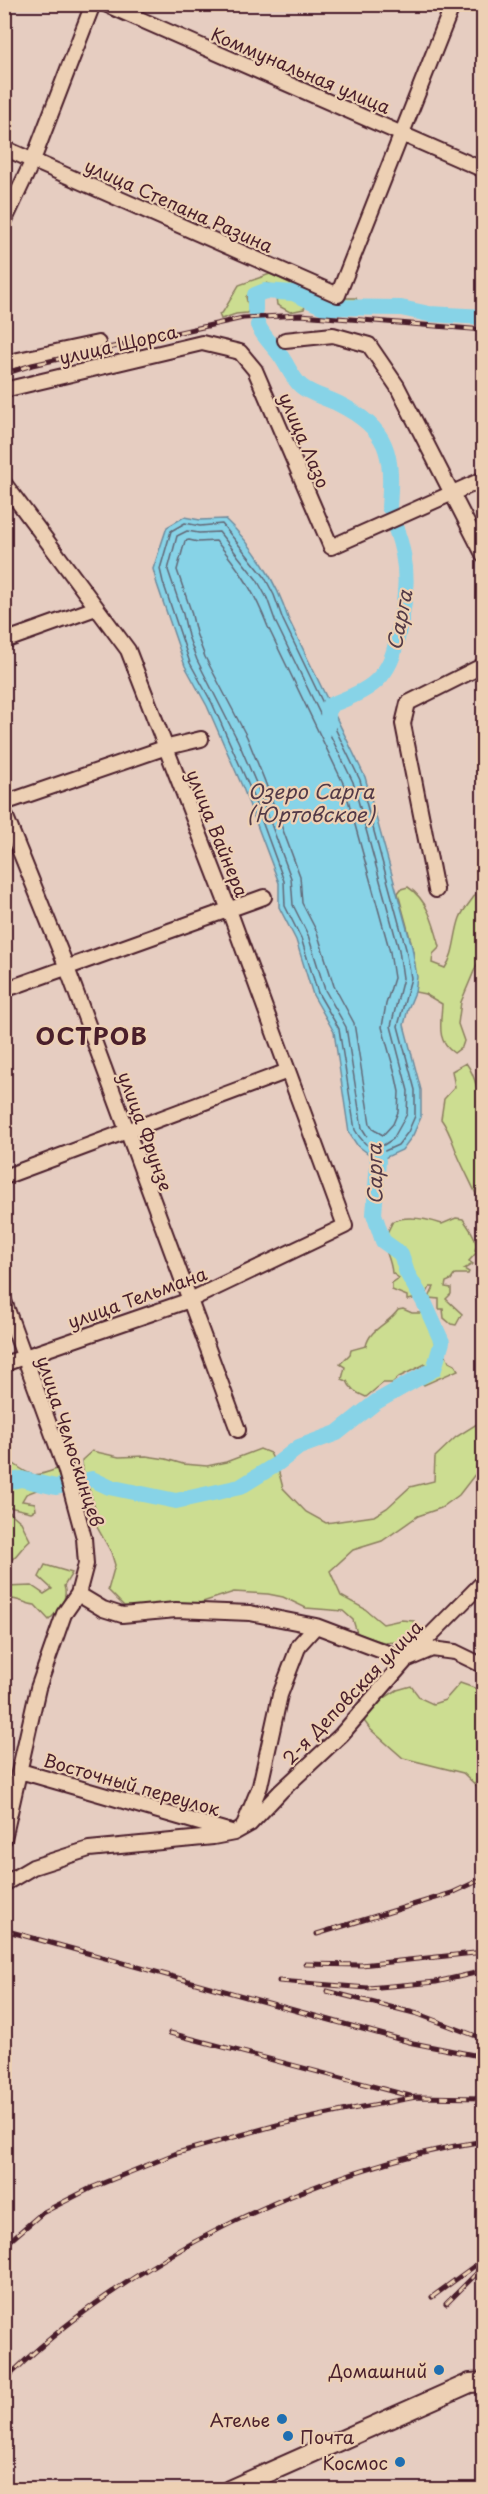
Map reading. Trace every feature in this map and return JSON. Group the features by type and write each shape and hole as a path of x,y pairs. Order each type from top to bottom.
{"main road":[{"path":"229,2490 470,2383 483,2382"}],"street":[{"path":"4,222 33,160 93,4"},
{"name":"Коммунальная улица","path":"105,4 483,170"},
{"path":"403,134 453,4"},
{"name":"улица Степана Разина","path":"4,148 338,295 403,134"},
{"path":"285,340 333,335 369,345 397,386 483,556"},
{"path":"4,363 98,343"},
{"name":"улица Щорса","path":"4,390 202,343 240,352"},
{"name":"улица Лазо","path":"240,352 255,370 331,547 451,493"},
{"path":"451,493 483,479"},
{"name":"улица Вайнера","path":"4,483 128,650 164,748 229,910 345,1226"},
{"path":"4,641 96,608"},
{"path":"436,890 403,724 408,703 483,665"},
{"path":"4,803 164,748 201,740"},
{"name":"улица Фрунзе","path":"4,812 67,968 238,1430"},
{"path":"4,990 264,897"},
{"path":"4,1177 288,1071"},
{"name":"улица Тельмана","path":"4,1364 190,1300 345,1226"},
{"name":"улица Челюскинцев","path":"4,1301 65,1468 84,1538 86,1564 78,1594 64,1614 38,1688 14,1777 4,1839"},
{"name":"2-я Деповская улица","path":"238,1830 250,1824 281,1791 341,1735 406,1660 483,1581"},
{"path":"78,1594 103,1609 122,1615 176,1610 250,1613 316,1626 406,1660 432,1649 455,1653 483,1666"},
{"path":"4,1884 33,1867 89,1849 238,1830 260,1786 280,1695 299,1645 316,1626"},
{"name":"Восточный переулок","path":"14,1777 238,1830"}],"green space":[{"path":"270,274 335,298 356,298 360,308 356,312 346,306 328,309 319,301 310,299 307,300 304,309 290,312 277,305 276,297 273,295 258,296 260,292 272,288 272,285 267,283 250,292 246,297 249,309 247,313 221,319 219,314 223,312 239,285"},
{"path":"483,881 483,950 461,1002 458,1024 464,1041 462,1047 454,1053 444,1043 442,1037 442,1004 425,994 415,992 413,955 398,893 401,889 408,887 421,899 433,922 440,947 433,954 432,963 445,968 451,957 460,918"},
{"path":"466,1063 478,1092 481,1112 484,1154 483,1210 441,1119 444,1099 455,1087 452,1071"},
{"path":"418,1218 442,1224 456,1218 463,1219 475,1238 477,1252 469,1261 473,1264 464,1269 469,1272 468,1274 455,1274 451,1280 446,1282 445,1287 451,1288 451,1294 446,1299 462,1314 456,1325 444,1318 443,1309 439,1309 439,1299 429,1298 434,1287 430,1287 427,1293 407,1300 407,1296 392,1290 392,1283 399,1278 392,1273 383,1241 393,1221"},
{"path":"403,1309 412,1313 424,1313 429,1319 437,1316 441,1329 432,1333 436,1347 458,1370 424,1385 414,1378 424,1370 425,1364 392,1383 383,1383 366,1397 357,1393 347,1381 342,1379 345,1367 340,1364 351,1350 366,1346 376,1330 398,1310"},
{"path":"483,1420 483,1464 459,1495 441,1508 418,1516 382,1541 353,1550 330,1571 341,1596 365,1609 383,1624 401,1620 414,1621 416,1627 409,1639 395,1642 376,1640 357,1633 353,1620 343,1611 306,1608 283,1597 268,1594 234,1592 193,1605 142,1608 124,1606 108,1590 115,1565 111,1552 97,1527 97,1515 83,1470 82,1460 92,1451 119,1457 146,1456 183,1464 207,1466 226,1462 260,1449 270,1453 278,1469 283,1488 306,1512 326,1523 374,1516 387,1508 410,1487 434,1481 435,1457 456,1437"},
{"path":"14,1464 34,1475 57,1469 60,1471 62,1480 56,1487 47,1486 26,1494 22,1501 35,1503 36,1510 31,1512 9,1507 6,1509 21,1522 30,1540 12,1560 5,1564 4,1475"},
{"path":"45,1565 72,1573 64,1586 65,1596 62,1605 49,1620 35,1605 5,1599 5,1587 32,1586 44,1594 52,1589 39,1577"},
{"path":"460,1683 483,1691 483,1792 463,1773 403,1758 370,1729 359,1714 397,1690 411,1686 420,1698 433,1704 445,1700"}],"water":[{"name":"Озеро Сарга (Юртовское)","path":"184,517 200,520 225,519 254,552 271,578 365,777 412,947 417,977 415,992 404,1025 421,1090 421,1117 413,1135 402,1150 378,1161 357,1145 349,1133 334,1032 313,995 296,940 279,907 279,883 243,788 207,706 185,666 157,584 153,569 167,527"}],"waterway":[{"name":"Сарга","path":"255,310 255,295 265,291 293,293 324,307 401,308 429,314 484,317"},
{"name":"Сарга","path":"258,325 301,386 356,413 378,434 388,458 389,507"},
{"name":"Сарга","path":"327,727 329,706 370,686 385,671 392,656 397,640 406,581 396,529"},
{"name":"Сарга","path":"4,1483 21,1479 56,1487 92,1479 109,1487 176,1501 240,1487 299,1447 337,1433 376,1402 434,1369 442,1342 424,1302 407,1273 401,1254 383,1241 374,1214 378,1161 374,1140"}],"railway":[{"path":"4,374 32,365 243,318 301,315 484,330"},
{"path":"317,1934 452,1893 484,1878"},
{"path":"4,1930 413,2043 484,2057"},
{"path":"305,1964 361,1965 484,1952"},
{"path":"279,1981 368,1988 436,1982 484,1971"},
{"path":"327,1991 418,2014 484,2039"},
{"path":"170,2033 410,2096"},
{"path":"4,2246 42,2213 91,2188 177,2153 277,2125 416,2097 484,2098"},
{"path":"4,2381 52,2337 106,2296 164,2259 226,2225 291,2196 356,2172 421,2154 484,2141"},
{"path":"432,2297 484,2259"},
{"path":"446,2304 480,2270"}],"place":[{"name":"Домашний","path":"439,2370"},
{"name":"Ателье","path":"282,2419"},
{"name":"Почта","path":"288,2436"},
{"name":"Космос","path":"400,2462"}],"district":[{"name":"ОСТРОВ","path":"92,1035"}]}
